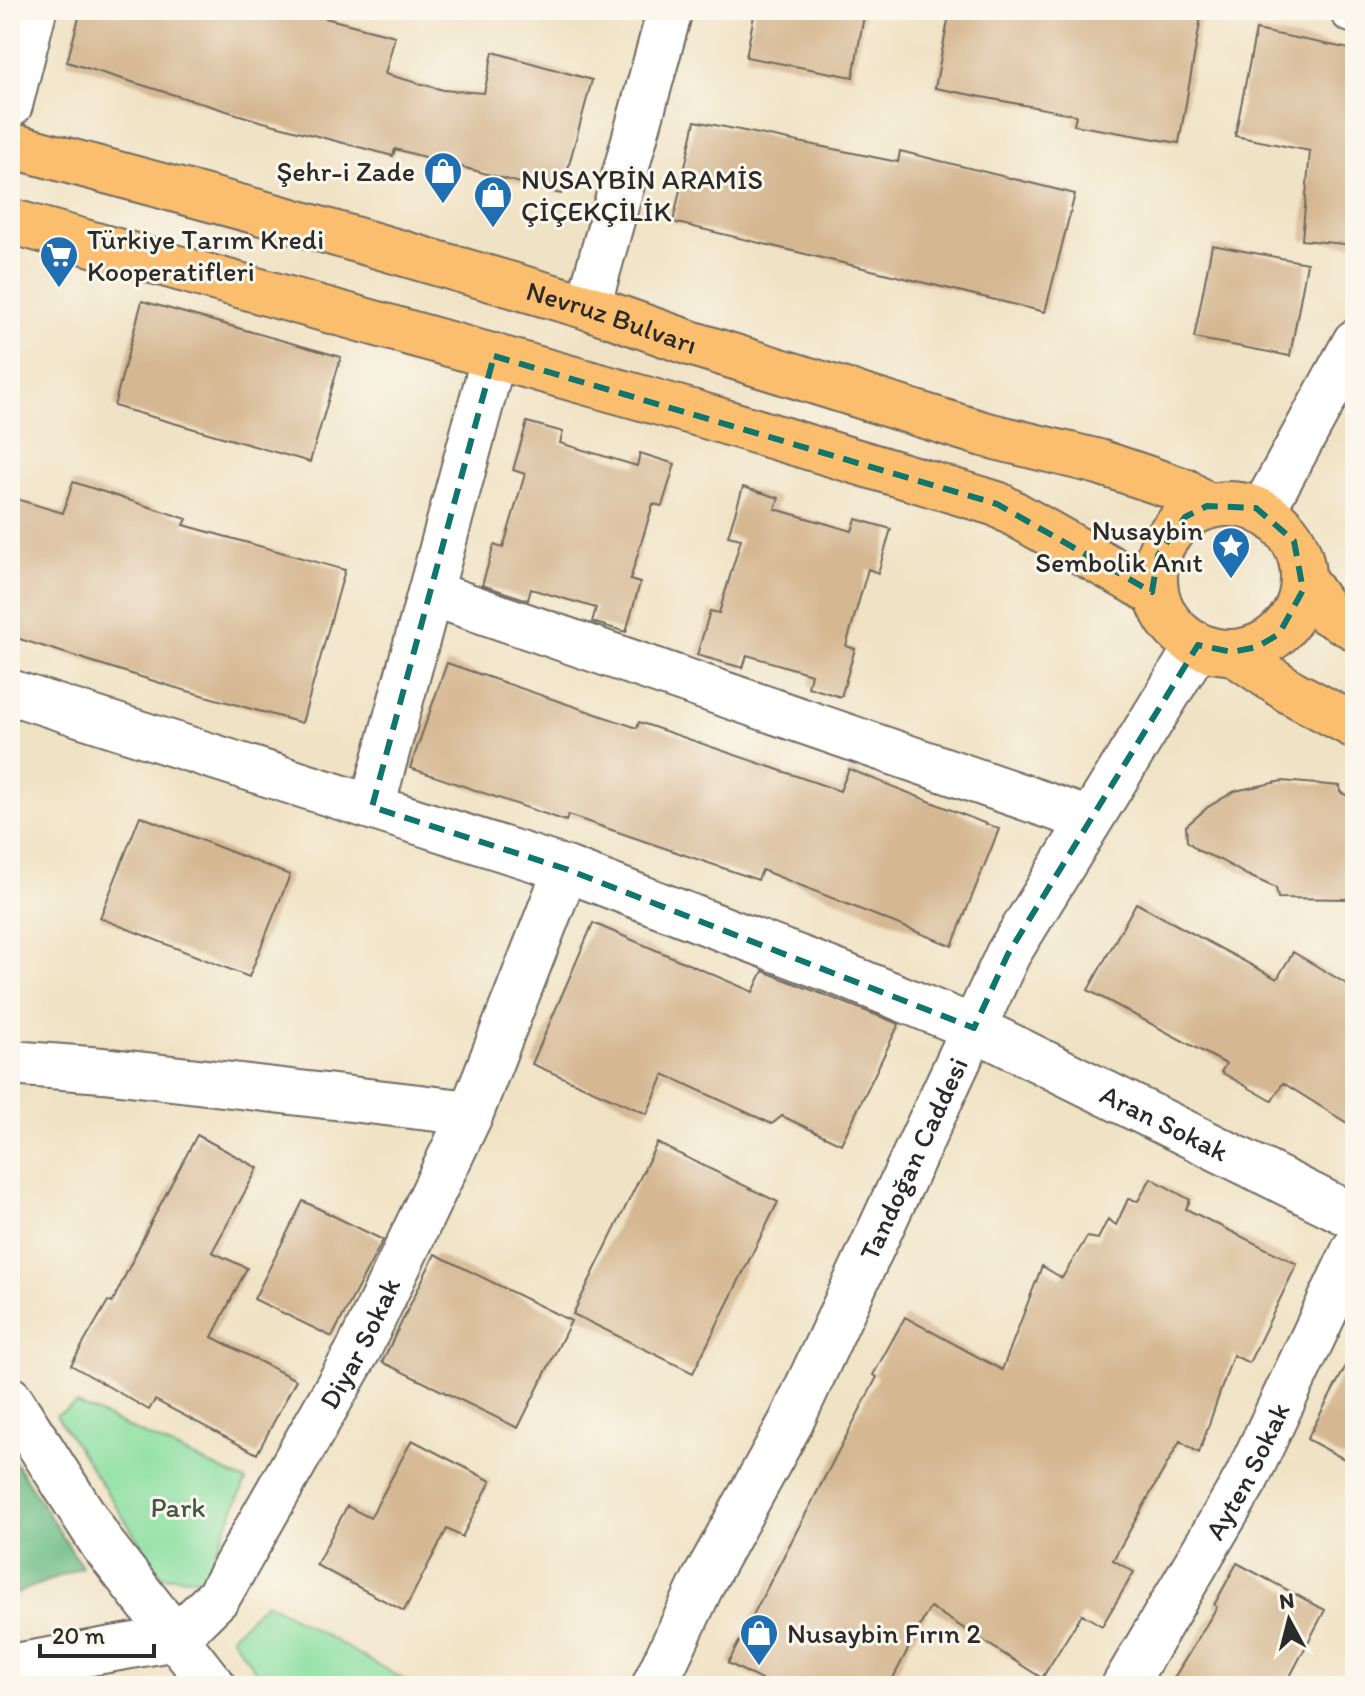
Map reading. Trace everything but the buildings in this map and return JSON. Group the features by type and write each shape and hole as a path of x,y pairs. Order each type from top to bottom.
{"main road":[{"name":"Nevruz Bulvarı","path":"10,145 588,307 690,343 983,434 1099,462 1185,491 1207,506"},
{"path":"10,221 692,412 997,504 1156,594"},
{"path":"1215,648 1257,647 1279,634 1294,614 1303,590 1303,564 1294,541 1278,521 1256,508 1231,503 1207,506 1185,517 1168,534 1158,555 1154,579 1158,602 1169,623 1187,640 1215,648 1355,726"},
{"path":"1303,579 1326,612 1355,628"}],"street":[{"path":"10,105 34,10"},
{"path":"588,307 670,10"},
{"path":"1262,512 1355,342"},
{"path":"372,807 494,356"},
{"path":"430,593 1090,820"},
{"name":"Tandoğan Caddesi","path":"654,1686 704,1580 791,1422 1008,954 1090,820 1215,648"},
{"name":"Aran Sokak","path":"10,692 566,869 841,974 974,1028 1355,1217"},
{"name":"Diyar Sokak","path":"176,1638 218,1597 359,1349 471,1113 566,869"},
{"path":"10,1063 103,1070 471,1113"},
{"name":"Ayten Sokak","path":"1124,1686 1246,1479 1355,1248"},
{"path":"10,1399 103,1545 213,1686"},
{"path":"10,1667 176,1638"}],"highlighted area":[{"path":"494,356 997,504 1152,592 1158,555 1185,517 1207,506 1256,508 1294,541 1303,590 1279,634 1257,647 1232,652 1198,645 1008,954 974,1028 566,869 372,807"}],"green space":[{"name":"Park","path":"77,1404 246,1481 204,1579 162,1576 56,1415"},
{"path":"10,1454 82,1567 10,1596"},
{"path":"266,1602 415,1686 266,1686 231,1636"}],"place":[{"name":"Şehr-i Zade","path":"443,205"},
{"name":"NUSAYBİN ARAMİS ÇİÇEKÇİLİK","path":"493,229"},
{"name":"Türkiye Tarım Kredi Kooperatifleri","path":"59,289"},
{"name":"Nusaybin Sembolik Anıt","path":"1231,580"},
{"name":"Nusaybin Fırın 2","path":"759,1667"}]}
